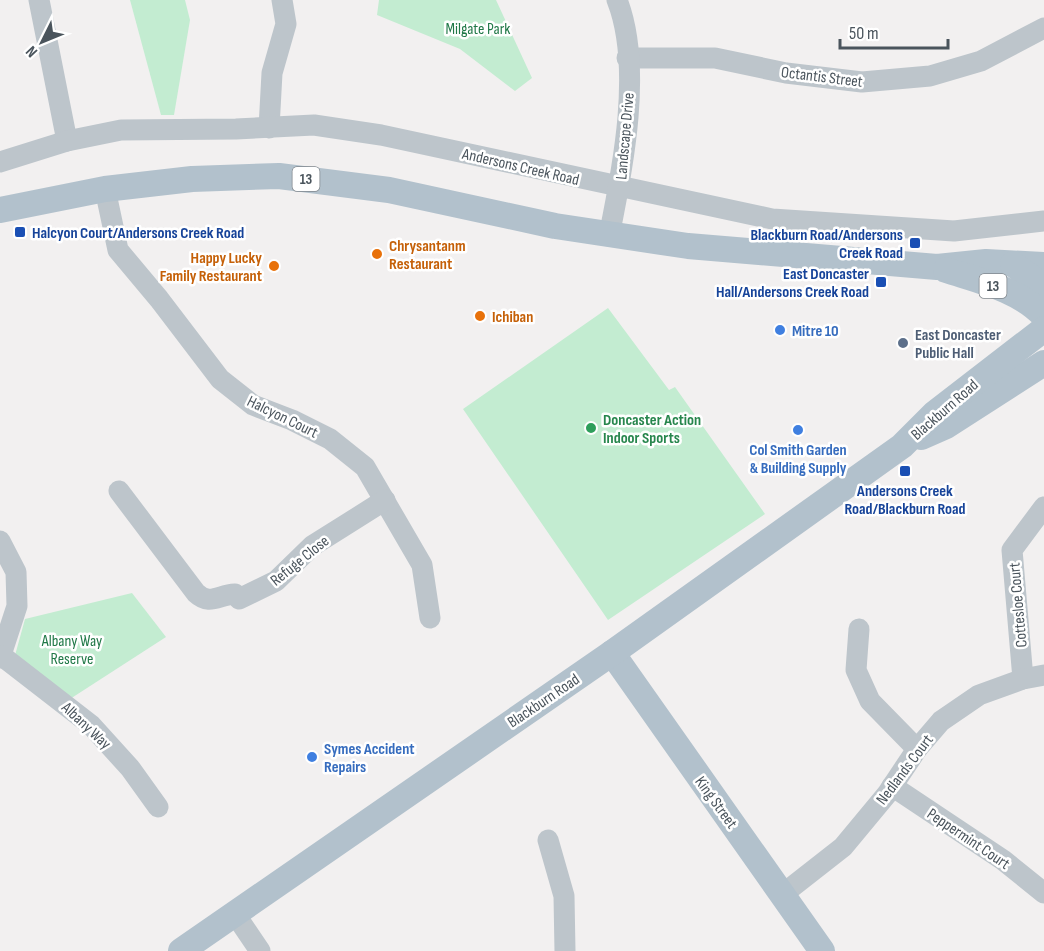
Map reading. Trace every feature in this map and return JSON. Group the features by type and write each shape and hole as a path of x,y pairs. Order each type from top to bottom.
{"main road":[{"name":"13","path":"0,210 105,189 192,179 279,176 389,190 609,236 688,246 937,267 986,262 1044,265"},
{"path":"1013,264 1044,287"},
{"name":"13","path":"937,267 1009,291 1025,299 1044,315"},
{"name":"Blackburn Road","path":"182,951 612,653 902,446 935,413 1044,328"},
{"name":"Blackburn Road","path":"902,446 946,426 1044,363"},
{"name":"King Street","path":"612,653 822,951"}],"street":[{"path":"39,0 67,141"},
{"path":"268,128 272,73 286,24 282,0"},
{"name":"Landscape Drive","path":"609,236 619,188 629,106 622,13 617,0"},
{"name":"Octantis Street","path":"627,58 715,58 786,73 862,82 930,76 981,62 1044,28"},
{"name":"Andersons Creek Road","path":"0,162 67,141 121,130 268,128 314,124 381,135 619,188 772,219 954,231 1044,221"},
{"name":"Halcyon Court","path":"105,189 118,250 159,298 220,379 253,405 292,420 330,439 365,468 422,565 430,618"},
{"name":"Refuge Close","path":"119,491 196,593 203,599 211,601 235,594 239,599 276,581 312,546 385,500"},
{"name":"Cottesloe Court","path":"1023,679 1012,550 1044,507"},
{"path":"0,541 16,572 17,606 1,657"},
{"path":"859,628 856,670 870,701 917,749"},
{"name":"Albany Way","path":"1,657 92,725 130,768 158,807"},
{"name":"Nedlands Court","path":"783,894 843,847 941,721 979,694 1023,679 1044,675"},
{"name":"Peppermint Court","path":"892,786 1003,860 1044,893"},
{"path":"548,840 564,896 564,951"},
{"path":"235,914 260,951"}],"green space":[{"path":"130,0 185,0 190,20 174,115 161,115"},
{"name":"Milgate Park","path":"379,0 496,0 532,78 515,91 460,49 377,15"},
{"path":"608,308 669,390 675,387 765,514 608,620 463,409"},
{"name":"Albany Way Reserve","path":"132,593 166,637 70,699 14,659 25,619"}],"place":[{"name":"Halcyon Court/Andersons Creek Road","path":"20,232"},
{"name":"Blackburn Road/Andersons Creek Road","path":"915,243"},
{"name":"Chrysantanm Restaurant","path":"377,254"},
{"name":"Happy Lucky Family Restaurant","path":"274,266"},
{"name":"East Doncaster Hall/Andersons Creek Road","path":"881,282"},
{"name":"Ichiban","path":"480,316"},
{"name":"Mitre 10","path":"780,330"},
{"name":"East Doncaster Public Hall","path":"903,343"},
{"name":"Doncaster Action Indoor Sports","path":"591,428"},
{"name":"Col Smith Garden & Building Supply","path":"798,430"},
{"name":"Andersons Creek Road/Blackburn Road","path":"905,471"},
{"name":"Symes Accident Repairs","path":"312,757"}]}
